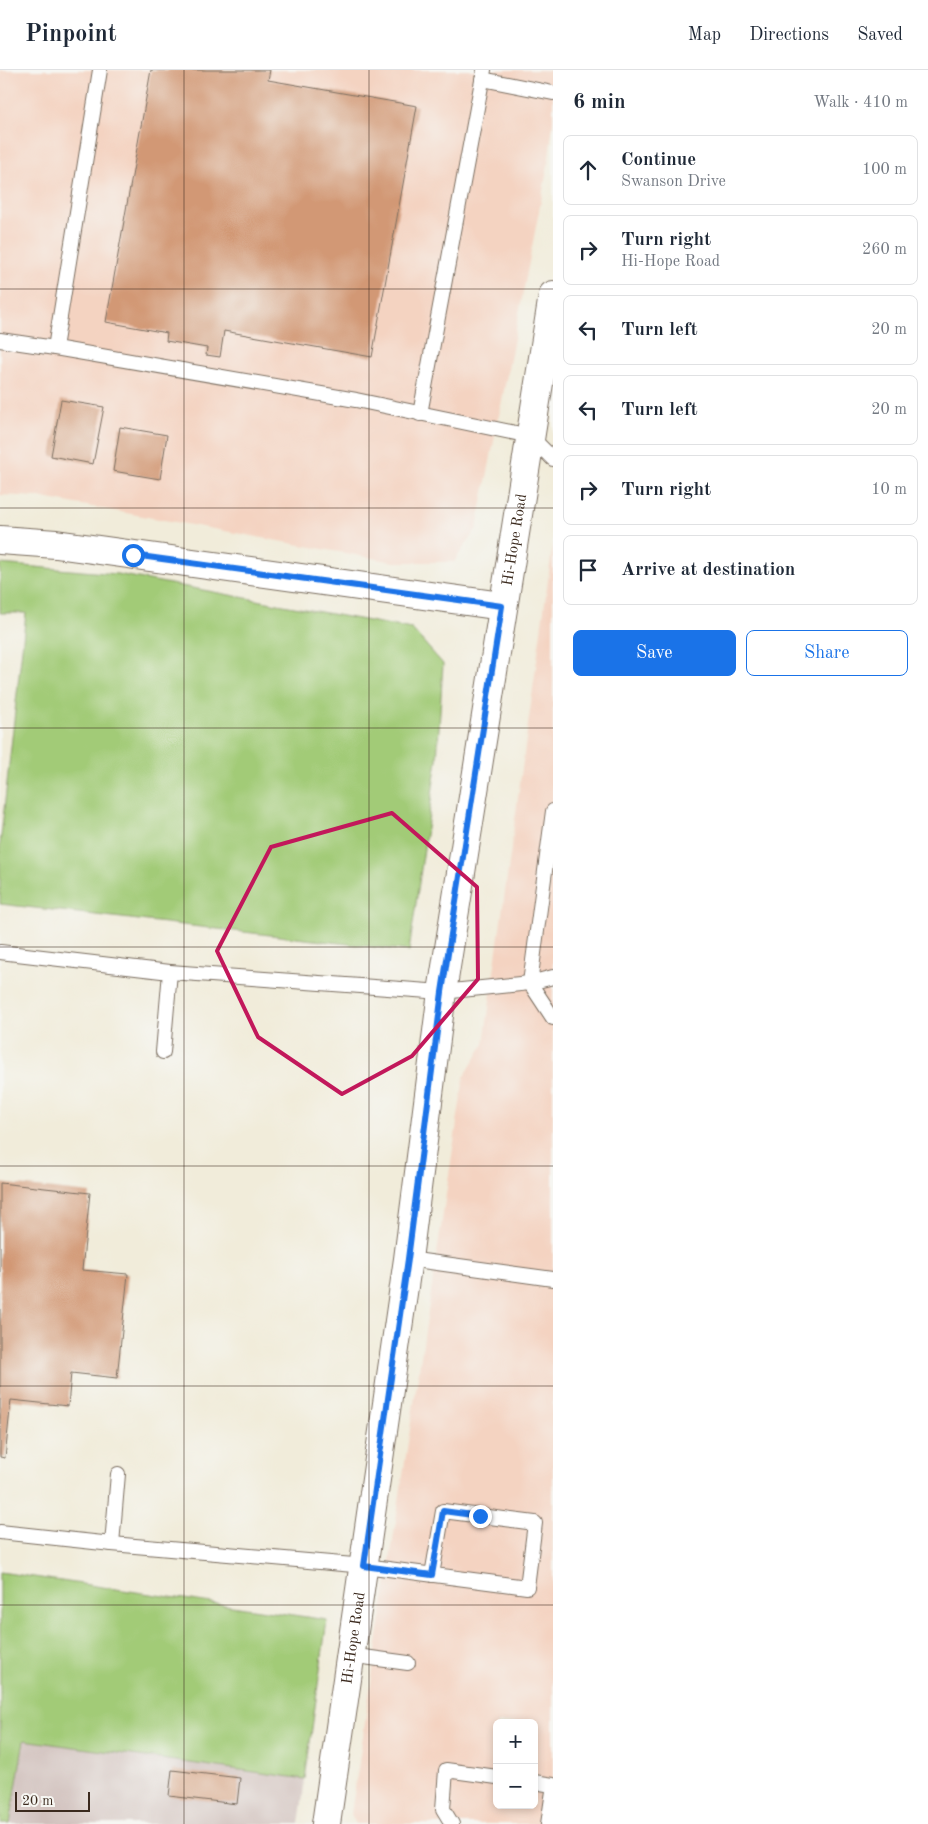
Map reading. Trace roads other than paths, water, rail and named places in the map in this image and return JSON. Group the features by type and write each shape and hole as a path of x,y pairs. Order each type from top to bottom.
{"street":[{"name":"Hi-Hope Road","path":"326,1824 349,1655 364,1566 408,1259 442,992 553,295"},
{"path":"0,540 56,544 502,606"}],"lane":[{"path":"54,348 100,70"},
{"path":"420,414 483,75 553,93"},
{"path":"0,340 347,398 530,436 553,459"},
{"path":"553,811 530,983 553,1018"},
{"path":"0,952 170,972 442,992 530,983 553,977"},
{"path":"163,1052 170,972"},
{"path":"408,1259 553,1279"},
{"path":"112,1544 118,1474"},
{"path":"0,1532 112,1544 364,1566 432,1575 527,1587 535,1523 443,1511 432,1575"},
{"path":"349,1655 408,1663"},
{"path":"452,1824 443,1809 446,1770 493,1776"},
{"path":"538,1783 553,1785"},
{"path":"548,1824 553,1791"}]}
